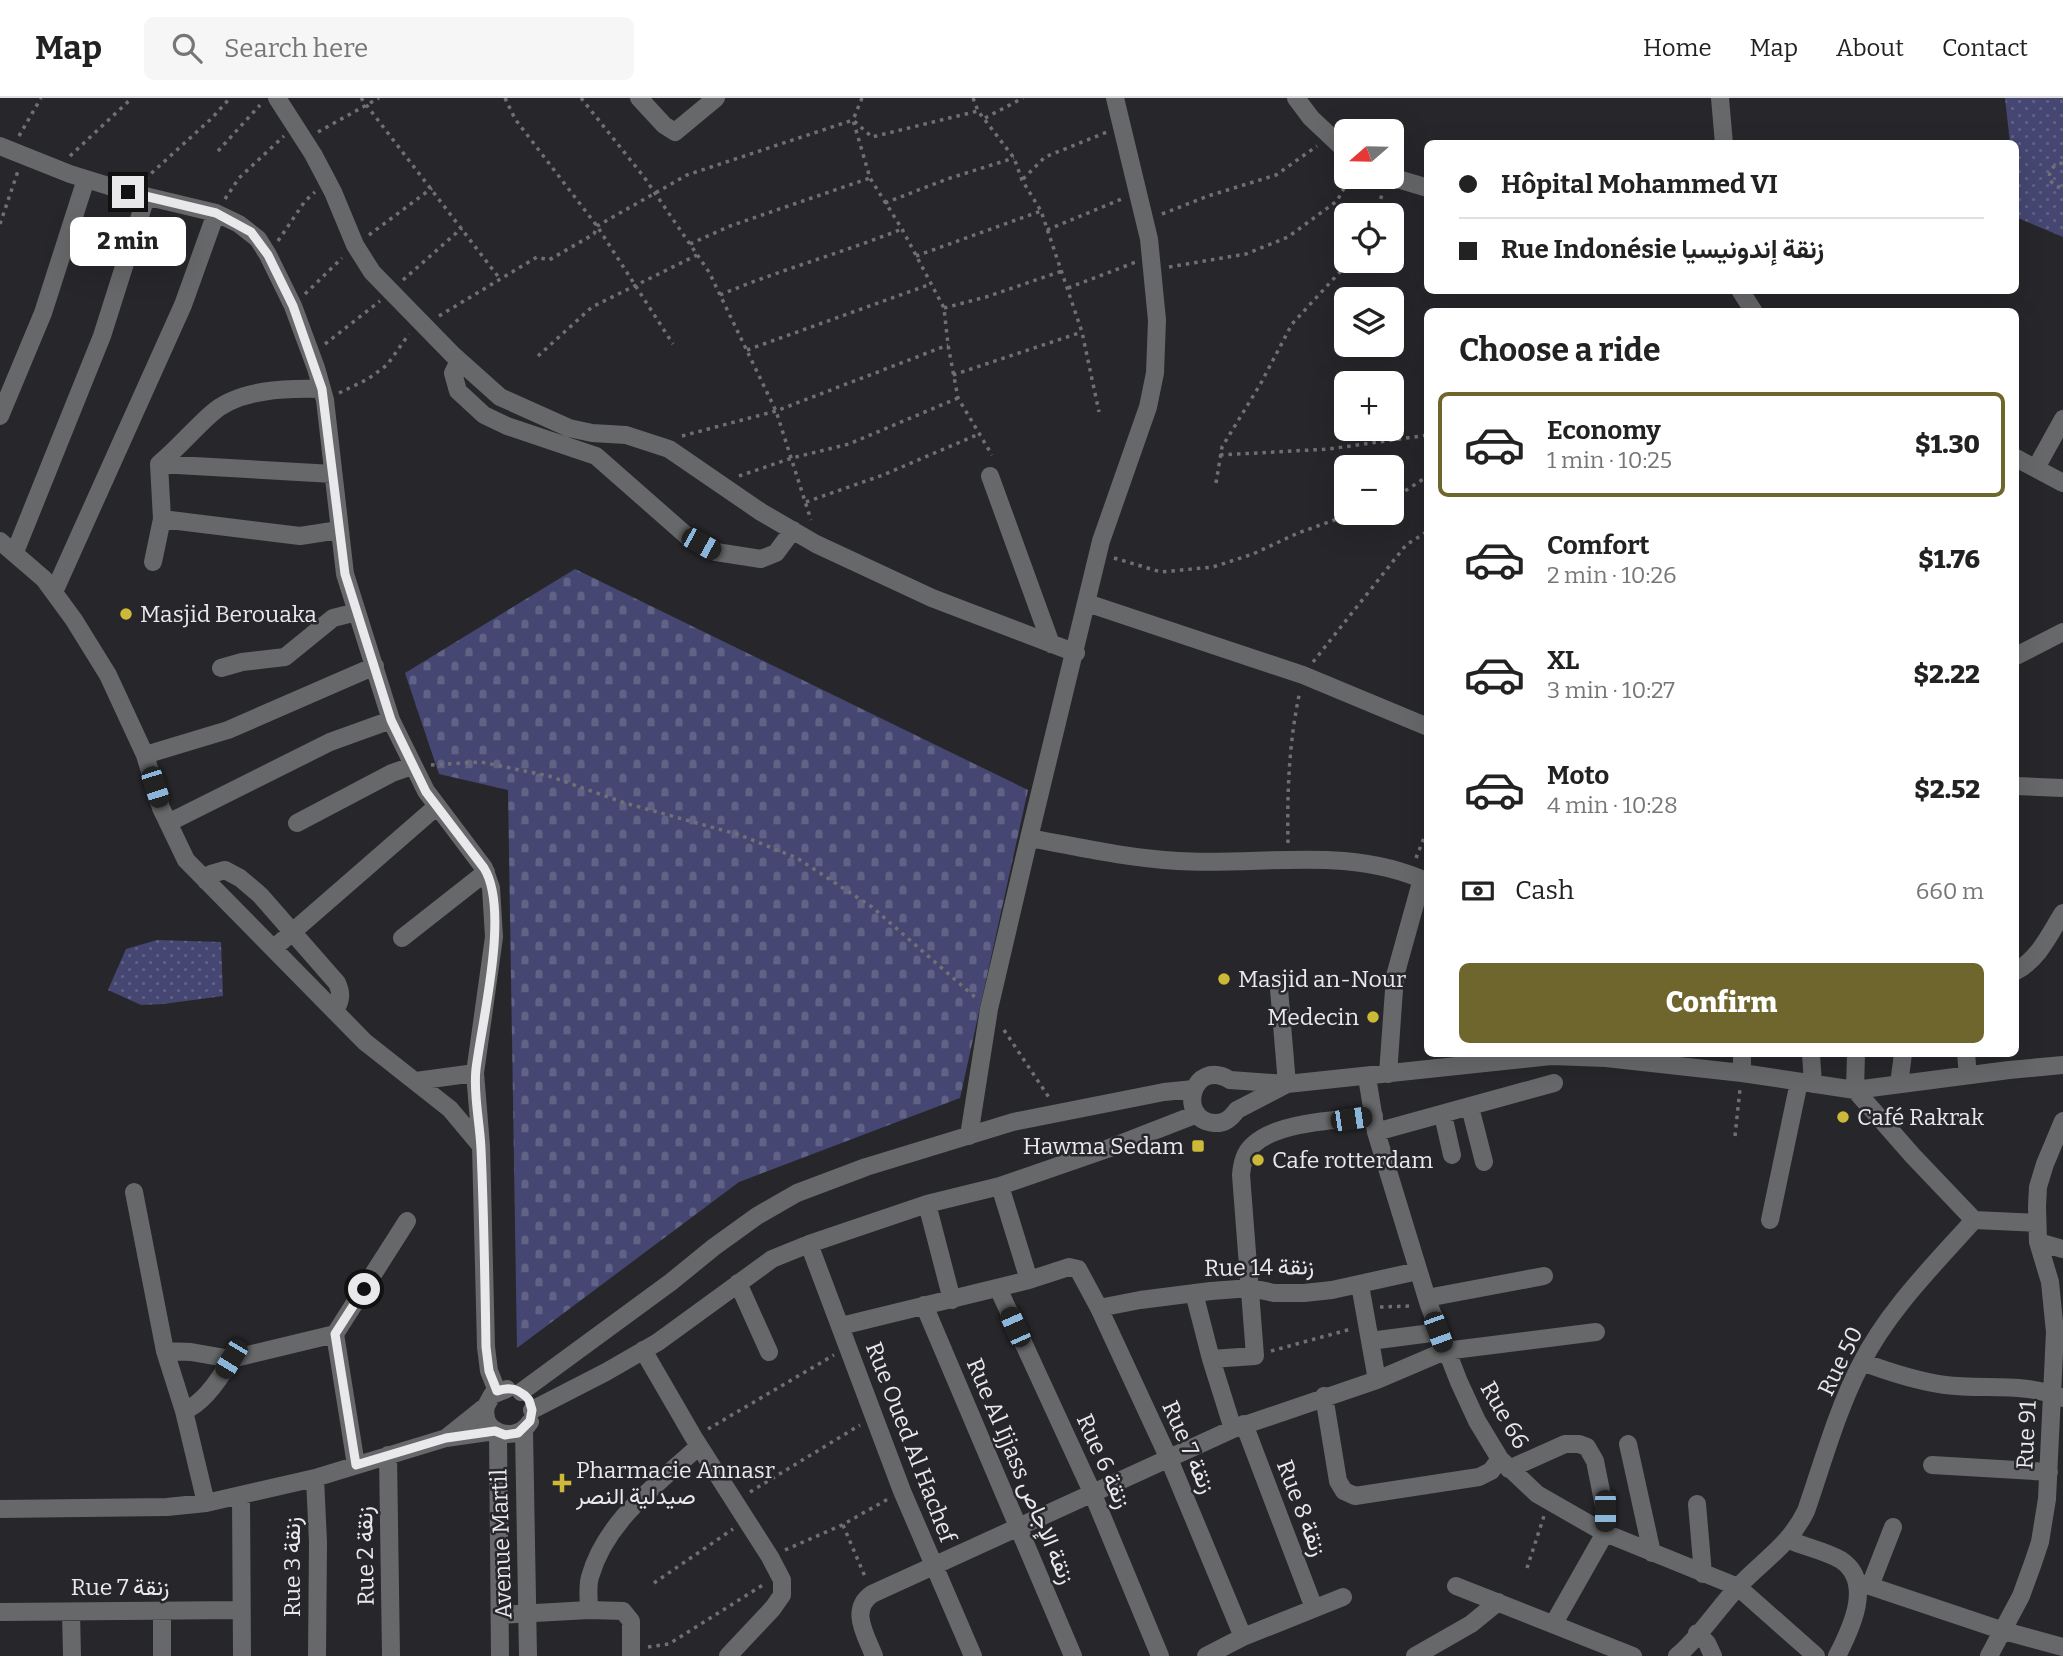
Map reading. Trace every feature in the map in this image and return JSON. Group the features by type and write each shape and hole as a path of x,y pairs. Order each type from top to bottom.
{"street":[{"path":"277,98 328,181 348,231 365,261 399,302 500,397 569,428 592,433 626,435 669,449 719,484 816,544 932,598 1076,653"},
{"path":"639,98 674,132 716,98"},
{"path":"970,1136 989,1009 1098,554 1151,393 1157,349 1152,263 1146,220 1115,98"},
{"path":"1296,98 1334,140"},
{"path":"1720,98 1724,140"},
{"path":"11,151 56,169 128,192 216,213 251,232 268,255 293,306 323,394 345,574 391,720 412,766 436,807 486,872 494,903 494,937 475,1073 481,1146 486,1347 492,1399 486,1417 497,1432"},
{"path":"0,416 43,313 86,179"},
{"path":"1404,185 1424,188"},
{"path":"146,197 102,336 7,547 44,579 80,628 108,675 145,755 167,823 186,860 365,1042 450,1109 481,1146"},
{"path":"54,592 183,305 216,213"},
{"path":"459,361 453,373 458,391 484,415 507,426 596,456 687,536 716,552 761,559 776,553 793,530"},
{"path":"159,464 184,443 213,412 251,393 297,388 323,394"},
{"path":"2036,468 2063,419"},
{"path":"2019,460 2063,483"},
{"path":"159,464 332,474"},
{"path":"153,562 163,519 159,464"},
{"path":"990,476 1051,643"},
{"path":"163,519 300,536 339,530"},
{"path":"1087,603 1303,675 1424,725"},
{"path":"221,668 242,662 285,657 333,618 357,612"},
{"path":"2019,654 2063,632"},
{"path":"145,755 228,730 375,666"},
{"path":"167,823 320,746 391,720"},
{"path":"297,822 392,773 412,766"},
{"path":"2019,786 2063,788"},
{"path":"274,948 290,931 436,807"},
{"path":"1029,838 1177,861 1340,861 1376,864 1420,878 1395,976 1388,1074"},
{"path":"206,881 211,874 225,870 240,878 260,895 337,983 341,1000 335,1011"},
{"path":"402,938 486,872"},
{"path":"2019,969 2043,946 2063,913"},
{"path":"1279,989 1287,1084"},
{"path":"1287,1084 1237,1110 1226,1121 1218,1123 1210,1123 1197,1114 1192,1102 1194,1089 1203,1078 1210,1075 1230,1080 1287,1084 1388,1074 1445,1060 1524,1057"},
{"path":"1578,1057 1742,1073 1855,1090 1968,1075 2008,1062 2063,1065"},
{"path":"1742,1057 1742,1073"},
{"path":"1770,1220 1810,1057"},
{"path":"1856,1057 1855,1090 1974,1220 2037,1215"},
{"path":"1899,1084 1903,1057"},
{"path":"1966,1057 1968,1075"},
{"path":"416,1081 475,1073"},
{"name":"Rue 66","path":"1367,1077 1375,1124 1438,1332 1477,1421 1504,1464 1527,1486 1605,1533 1738,1587 1816,1656"},
{"path":"1230,1080 1238,1090 1237,1110"},
{"path":"1211,1359 1255,1356 1241,1175 1247,1152 1262,1138 1291,1128 1375,1124 1443,1115 1554,1083"},
{"path":"521,1392 671,1282 714,1247 778,1202 797,1192 866,1167 1013,1122 1164,1092 1194,1089"},
{"path":"1470,1107 1484,1161"},
{"path":"532,1410 643,1350 695,1316 772,1259 927,1204 1000,1186 1197,1114"},
{"path":"1443,1115 1452,1154"},
{"name":"Rue 91","path":"1989,1656 2004,1631 2033,1563 2055,1500 2049,1472 2056,1450 2057,1285 2038,1242 2037,1215 2038,1187 2063,1121"},
{"path":"841,1326 1029,1280 1000,1186"},
{"path":"134,1192 165,1350 184,1411 205,1503"},
{"path":"927,1204 952,1300"},
{"name":"Rue 50","path":"1677,1656 1738,1587 1789,1540 1806,1511 1862,1362 1891,1317 1974,1220"},
{"path":"356,1465 335,1334 407,1221"},
{"path":"2038,1242 2063,1249"},
{"name":"Rue Oued Al Hachef","path":"809,1244 902,1491 972,1656"},
{"name":"Rue 7 زنقة","path":"1029,1280 1071,1267 1078,1269 1085,1280 1169,1459 1243,1637"},
{"name":"Rue 14 زنقة","path":"1099,1308 1140,1300 1251,1288 1273,1293 1304,1293 1360,1285 1419,1271"},
{"path":"1428,1301 1544,1276"},
{"path":"738,1283 769,1352"},
{"path":"1360,1285 1377,1380"},
{"name":"Rue 6 زنقة","path":"998,1288 1092,1492 1160,1656"},
{"name":"Rue 8 زنقة","path":"1194,1293 1224,1400 1239,1426 1314,1608"},
{"name":"Rue Al Ijjass زنقة الإجاص","path":"925,1305 1073,1656"},
{"path":"1367,1324 1438,1332"},
{"path":"874,1656 859,1614 862,1605 872,1594 1239,1426 1377,1380 1445,1351 1596,1332"},
{"path":"165,1350 231,1359 335,1334"},
{"path":"643,1350 780,1574 782,1595 728,1656"},
{"path":"184,1411 192,1408 210,1389 231,1359"},
{"path":"1862,1362 1897,1375 1945,1385 2014,1388 2058,1396"},
{"path":"0,1509 167,1507 241,1497 316,1478 446,1438 497,1432 511,1435 524,1430 530,1421 532,1410 529,1400 521,1392 509,1388 446,1438"},
{"path":"1324,1396 1338,1481 1344,1491 1350,1494 1371,1495 1479,1477 1504,1464 1559,1446 1579,1444 1587,1447 1595,1461 1602,1492 1605,1533 1554,1623"},
{"name":"Avenue Martil","path":"524,1430 528,1656"},
{"name":"Avenue Martil","path":"497,1432 500,1656"},
{"path":"589,1610 589,1580 611,1531 697,1442"},
{"path":"1628,1444 1652,1553"},
{"name":"Rue 2 زنقة","path":"388,1455 391,1656"},
{"path":"1932,1465 2049,1472"},
{"name":"Rue 3 زنقة","path":"316,1478 317,1656"},
{"path":"241,1497 242,1656"},
{"path":"1697,1504 1703,1574"},
{"path":"1837,1656 1864,1584 1893,1527"},
{"path":"1789,1540 1840,1560 1864,1584 2004,1631 2063,1647"},
{"path":"1456,1586 1633,1656"},
{"path":"1206,1656 1243,1637 1343,1597"},
{"path":"1415,1656 1471,1624 1498,1602"},
{"path":"500,1615 615,1609 626,1613 631,1622 631,1650"},
{"name":"Rue 7 زنقة","path":"0,1612 241,1610"},
{"path":"162,1611 162,1656"},
{"path":"71,1612 72,1656"},
{"path":"1698,1633 1713,1656"}],"path":[{"path":"0,224 11,151 41,98"},
{"path":"56,169 132,98"},
{"path":"128,192 169,159 230,98"},
{"path":"218,151 266,98"},
{"path":"361,98 500,279"},
{"path":"216,213 239,178 299,132 336,124 379,98"},
{"path":"505,98 515,119 597,226 673,344"},
{"path":"581,98 655,192 720,295 776,411 806,502 816,544"},
{"path":"862,98 853,120 870,178 902,229 944,308 958,398 992,455"},
{"path":"973,98 978,111 1014,158 1022,180 1041,211 1082,332 1099,412"},
{"path":"984,118 1023,98"},
{"path":"853,120 872,137 978,111"},
{"path":"323,394 368,379 387,365 405,336 537,257 549,260 594,234 597,226 687,175 853,120"},
{"path":"1022,180 1045,157 1121,126"},
{"path":"1146,220 1208,196 1276,175 1330,137"},
{"path":"885,202 1014,158"},
{"path":"2063,163 2056,164 2049,175 2050,182 2063,188"},
{"path":"690,244 730,226 870,178"},
{"path":"268,255 305,201 328,181"},
{"path":"1067,288 1152,263 1246,254 1288,237 1337,201 1344,189"},
{"path":"1047,230 1139,192"},
{"path":"916,256 1041,211"},
{"path":"720,295 902,229"},
{"path":"538,356 592,307 697,255"},
{"path":"944,308 1062,271"},
{"path":"1216,483 1222,447 1261,383 1292,324 1339,273"},
{"path":"747,351 931,284"},
{"path":"953,375 1082,332"},
{"path":"651,444 776,411 948,345"},
{"path":"719,484 792,458 849,444 958,398"},
{"path":"806,502 883,475 979,434"},
{"path":"1220,455 1329,449 1424,436"},
{"path":"1404,492 1424,479"},
{"path":"1098,554 1161,572 1213,567 1253,554 1334,520"},
{"path":"412,766 481,762 549,776 625,803 740,835 797,858 872,907 941,970 989,1009 1059,1112"},
{"path":"1420,878 1424,853"},
{"path":"1735,1136 1742,1073"},
{"path":"1255,1356 1367,1324 1428,1301"},
{"path":"697,1442 848,1347"},
{"path":"735,1501 873,1416"},
{"path":"770,1557 842,1525 902,1491"},
{"path":"1527,1567 1549,1501"},
{"path":"654,1583 747,1520"},
{"path":"842,1525 872,1594"},
{"path":"631,1650 668,1644 780,1574"}],"green space":[{"path":"2005,98 2063,98 2063,237 2019,218 2019,140 2010,140"},
{"path":"575,569 1028,790 960,1098 739,1182 517,1348 508,790 439,774 405,673"},
{"path":"157,940 221,942 223,996 141,1005 108,990 126,949"}],"place":[{"name":"Masjid Berouaka","path":"126,614"},
{"name":"Masjid an-Nour","path":"1224,979"},
{"name":"Medecin","path":"1373,1017"},
{"name":"Café Rakrak","path":"1843,1117"},
{"name":"Hawma Sedam","path":"1198,1146"},
{"name":"Cafe rotterdam","path":"1258,1160"},
{"name":"Pharmacie Annasr صيدلية النصر","path":"562,1483"}],"route":[{"path":"128,192 216,213 251,232 268,255 293,306 325,400 345,574 391,720 426,792 484,868 490,880 494,903 494,937 475,1073 481,1146 486,1347 489,1371 497,1391 509,1388 521,1392 529,1400 532,1415 524,1430 511,1435 495,1431 446,1438 356,1465 335,1334 364,1289"}]}
